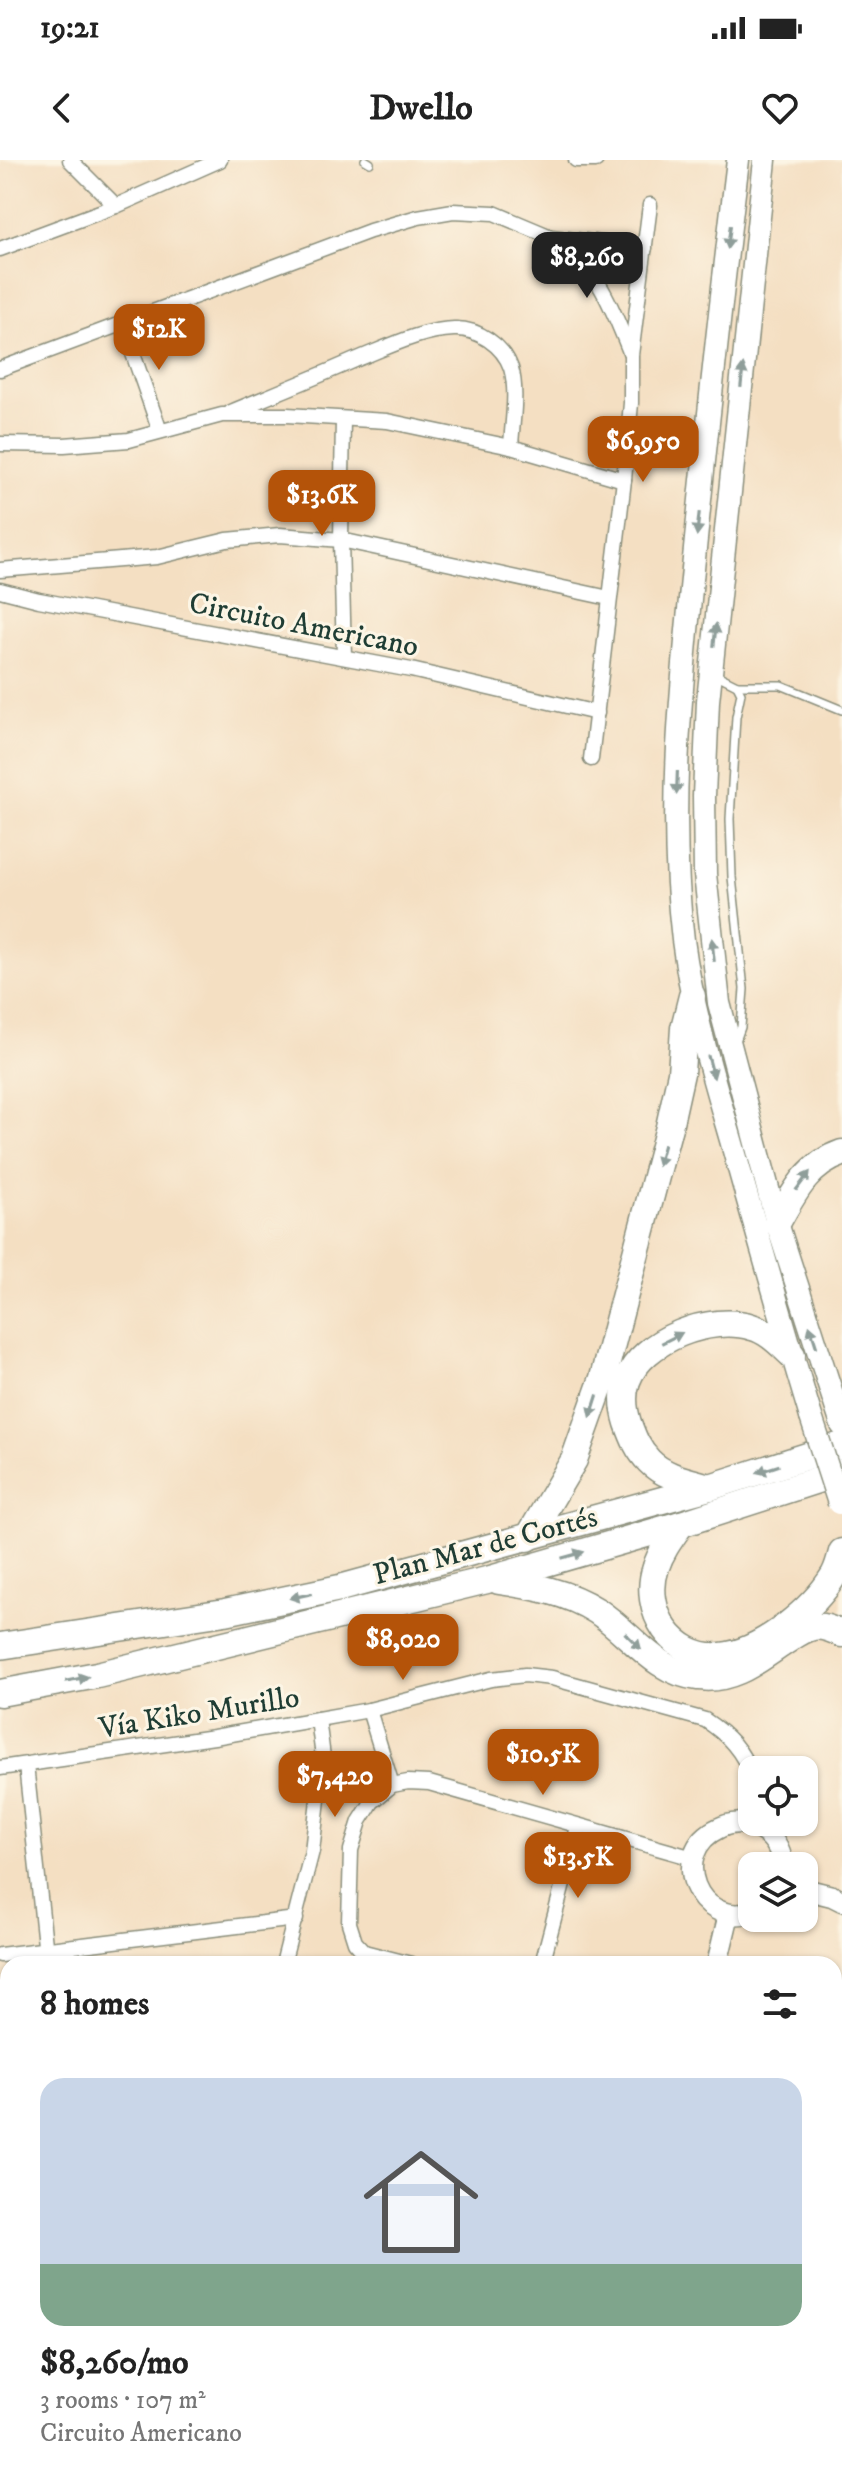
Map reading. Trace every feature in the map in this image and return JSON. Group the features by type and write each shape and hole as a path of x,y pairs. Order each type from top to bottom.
{"highway":[{"path":"528,1538 574,1460 603,1378 669,1127 681,1073 684,1028 692,996"},
{"path":"777,1223 802,1180 824,1160 842,1153"},
{"path":"710,1487 674,1477 650,1462 633,1440 625,1413 624,1395 627,1380 635,1366 655,1347 682,1333 710,1324 732,1322 755,1327 792,1355"},
{"name":"Plan Mar de Cortés","path":"0,1646 225,1612 340,1588 710,1487 842,1445"},
{"name":"Plan Mar de Cortés","path":"0,1693 97,1675 487,1580 681,1524 842,1472"},
{"path":"681,1524 655,1568 652,1590 655,1611 665,1631 676,1641 690,1651 708,1656 743,1650 789,1623 825,1588 836,1572 842,1552"},
{"path":"487,1580 532,1585 572,1598 597,1611 654,1660 670,1670 699,1678 730,1675 745,1669 801,1631 812,1627 821,1626 842,1634"}],"main road":[{"path":"738,160 685,652 677,774 677,863 683,938 692,996 792,1355 840,1510"},
{"path":"765,160 712,672 704,796 705,874 719,1003 777,1223 840,1418"}],"street":[{"path":"70,160 116,206"},
{"path":"0,249 116,206 220,160"},
{"path":"576,160 596,160"},
{"path":"591,759 624,480 631,403 631,355 650,205"},
{"path":"0,369 370,231 453,211 494,213 551,237 575,254 595,276 610,302 631,355"},
{"path":"551,237 645,248"},
{"path":"123,325 160,431"},
{"path":"0,444 64,445 129,440 222,415 399,342 438,330 457,328 479,333 498,347 510,367 513,391 511,447"},
{"path":"222,415 387,421 511,447 624,480"},
{"path":"343,419 341,540 344,657"},
{"path":"0,570 157,557 227,540 280,535 341,540 609,598"},
{"name":"Circuito Americano","path":"0,590 344,657 597,713"},
{"name":"Vía Kiko Murillo","path":"0,1768 214,1737 369,1710 491,1679 525,1675 552,1678 705,1720 722,1731 742,1756"},
{"path":"369,1710 392,1785"},
{"path":"285,1956 312,1851 323,1757 318,1719"},
{"path":"26,1765 46,1956"},
{"path":"380,1956 364,1952 350,1933 351,1850 360,1821 372,1802 392,1785 429,1783 693,1858"},
{"path":"738,1823 709,1833 693,1858 692,1873 695,1887 704,1900 715,1909 738,1913"},
{"path":"544,1956 578,1827"},
{"path":"818,1881 842,1885"},
{"path":"818,1892 842,1901"},
{"path":"719,1956 729,1914"},
{"path":"53,1956 296,1919"},
{"path":"0,1955 23,1956"}],"lane":[{"path":"712,672 737,685 781,685 842,710"},
{"path":"732,1054 741,1027 744,989 732,877 730,819 736,717 741,693 737,685"}]}
